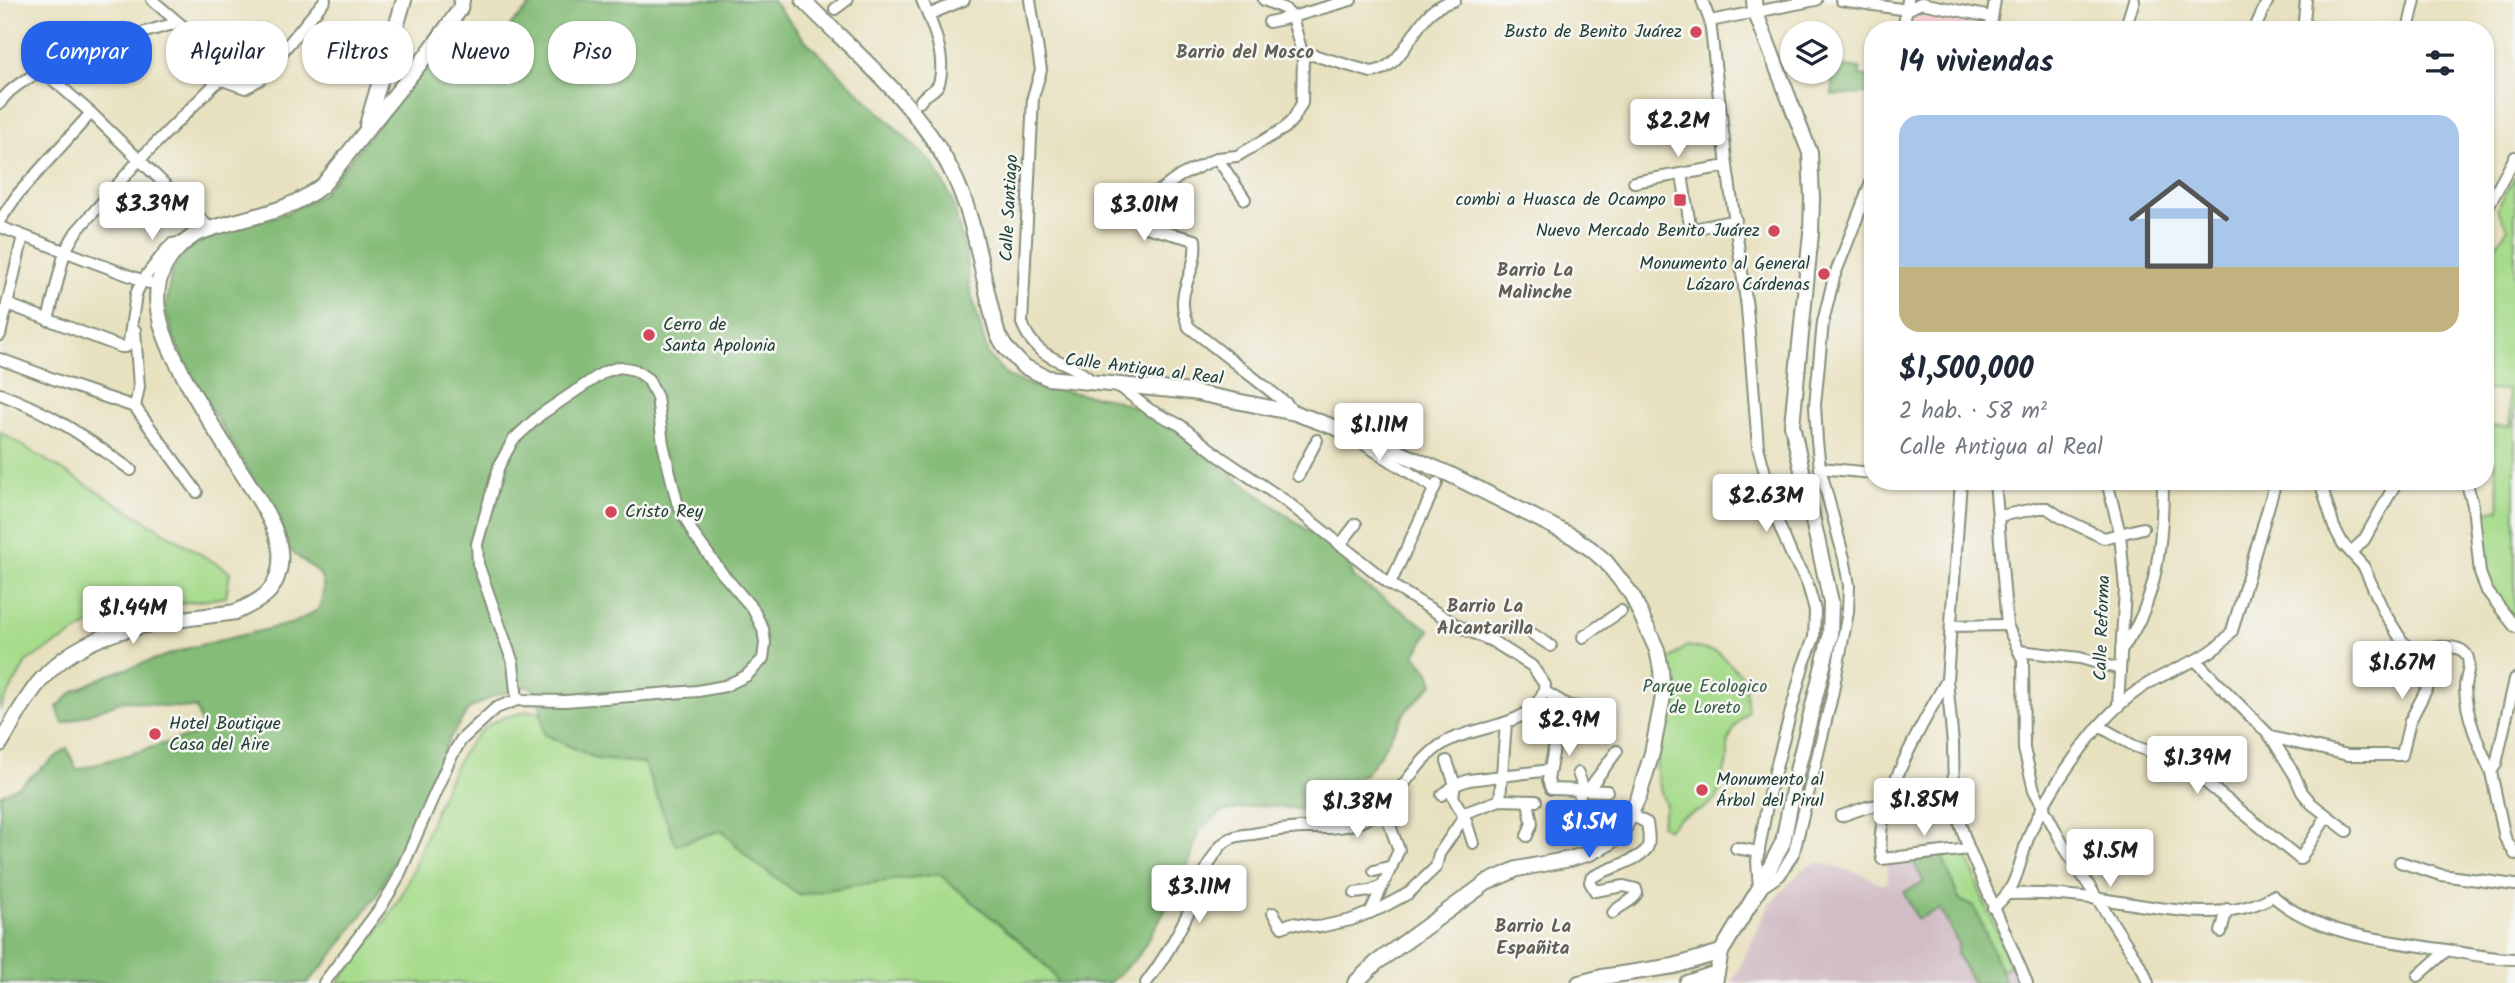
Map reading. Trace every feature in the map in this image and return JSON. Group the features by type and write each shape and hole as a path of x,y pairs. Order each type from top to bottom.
{"main road":[{"path":"364,133 404,0"},
{"name":"Calle Antigua al Real","path":"803,0 911,110 952,170 971,222 993,317 1005,347 1023,366 1048,378 1192,392 1294,414 1342,430 1449,474 1551,524 1591,549 1620,579 1642,614 1657,650 1663,685 1652,753 1632,815 1609,843 1590,853 1517,869 1486,883 1376,963 1355,983"},
{"path":"0,744 39,681 75,649 96,638 120,631 236,612 266,594 273,585 279,571 279,545 275,529 203,411 162,332 158,316 158,286 173,254 184,242 210,228 284,209 305,200 323,185 426,56 464,3"},
{"path":"1687,983 1716,978 1721,952 1783,842 1832,619 1831,602 1792,425 1811,233 1810,153 1755,6"},
{"path":"1579,983 1674,966 1721,952"}],"street":[{"path":"152,0 175,21"},
{"path":"48,320 65,251 76,232 139,160 215,84 222,80 241,88 259,80 326,0"},
{"path":"835,9 847,0"},
{"path":"920,102 922,96 936,88 939,83 940,54 922,0"},
{"path":"929,15 964,0"},
{"name":"Calle Santiago","path":"1030,0 1041,70 1033,97 1022,323 1028,338 1039,350 1052,359 1082,371 1094,383"},
{"path":"1264,0 1285,9 1292,18 1303,56 1302,103 1294,118 1285,128 1237,156 1217,158 1180,176 1158,192 1139,211 1138,218 1145,227 1195,240 1195,255 1183,288 1182,302 1183,315 1189,327 1287,404 1294,414"},
{"path":"1269,22 1292,18 1328,3 1351,0"},
{"path":"1303,56 1313,55 1371,72 1388,66 1429,14 1439,5 1453,0"},
{"path":"1702,0 1710,21 1736,220 1750,335 1754,415 1760,458 1779,525 1807,582 1816,624 1769,794 1757,861 1759,888 1780,875 1794,852 1844,638 1849,585 1820,468 1815,405 1824,322 1835,277 1864,201"},
{"path":"1710,21 1755,6 1816,0"},
{"path":"1841,0 1921,4 1991,17"},
{"path":"1991,21 1995,0"},
{"path":"2128,21 2134,0"},
{"path":"2258,21 2268,0"},
{"path":"2304,21 2306,0"},
{"path":"2410,21 2415,0"},
{"path":"1,99 21,83"},
{"path":"58,84 210,228"},
{"path":"0,220 18,194 91,113"},
{"path":"2494,196 2515,157"},
{"path":"1217,158 1245,199"},
{"path":"1634,182 1727,166"},
{"path":"1682,174 1690,226 1693,229 1736,220"},
{"path":"1110,210 1139,211"},
{"path":"0,227 158,286"},
{"path":"0,335 23,236"},
{"path":"7,304 126,347 136,294 142,281 172,244 184,242"},
{"path":"133,315 139,387 135,407"},
{"path":"0,359 135,407 197,492"},
{"path":"324,983 381,907 396,882 449,761 461,740 495,708 517,700 565,701 698,691 725,686 746,676 763,659 764,629 753,609 694,535 677,502 663,444 657,397 648,379 635,370 620,368 604,372 540,415 513,440 499,466 481,524 477,544 478,564 513,663 517,700"},
{"path":"1118,385 1150,410 1180,425 1219,456 1287,502 1390,584 1532,666 1545,685 1543,696 1537,703 1514,720 1466,732 1445,742 1422,759 1390,801 1374,815 1356,824 1337,828 1277,830 1236,836 1227,840 1219,847 1189,911 1146,983"},
{"path":"0,394 68,424 131,470"},
{"path":"1342,430 1436,486 1390,584"},
{"path":"1298,476 1317,440"},
{"path":"1820,468 1864,472"},
{"path":"1961,490 1947,680 1953,744 1954,797 1969,849 2027,983"},
{"path":"1996,490 2007,625 2023,660 2026,758 2034,790 2066,850 2143,970 2148,983"},
{"name":"Calle Reforma","path":"1993,908 2009,894 2030,833 2062,773 2118,705 2124,589 2120,534 2109,490"},
{"path":"2121,650 2134,634 2155,580 2163,516 2163,490"},
{"path":"2118,705 2165,674 2196,661 2223,643 2232,631 2273,490"},
{"path":"2271,737 2348,755 2402,755 2410,721 2433,677 2432,668 2427,662 2402,641 2384,612 2364,567 2343,544 2334,527 2323,490"},
{"path":"2351,552 2364,540 2392,490"},
{"path":"2469,490 2473,505 2480,573 2487,592 2515,627"},
{"path":"2000,516 2048,508 2104,538 2143,528"},
{"path":"1340,545 1356,524"},
{"path":"1583,637 1621,611"},
{"path":"1951,626 2007,625"},
{"path":"1528,631 1551,646"},
{"path":"2410,648 2447,647 2459,648 2465,652 2470,663 2465,687 2470,717 2491,772 2505,838 2515,854"},
{"path":"2019,651 2080,658 2120,669"},
{"path":"2196,661 2271,737 2302,792 2347,831"},
{"path":"2491,772 2496,764 2515,679"},
{"path":"1947,680 1908,751 1880,831 1879,845 1882,859 1969,849"},
{"path":"1544,691 1569,706 1578,707"},
{"path":"1500,800 1506,723"},
{"path":"2099,726 2134,746 2174,761 2199,777 2300,859 2327,816"},
{"path":"1558,732 1548,780 1552,789 1608,791"},
{"path":"1584,790 1592,787 1616,751"},
{"path":"1447,761 1455,785 1453,797 1473,843"},
{"path":"1442,795 1455,785 1469,780 1550,770"},
{"path":"1578,772 1584,790 1579,808"},
{"path":"1273,914 1282,927 1292,923 1314,927 1335,924 1370,913 1409,893 1431,873 1436,867 1439,854 1463,815 1500,800 1532,801 1532,823 1527,836"},
{"path":"1841,817 1867,807 1889,803"},
{"path":"1613,913 1618,907 1634,899 1636,890 1624,886 1595,891 1590,882 1598,873 1632,860 1646,850 1649,844 1647,823 1632,815"},
{"path":"1370,913 1399,850 1389,823"},
{"path":"1736,848 1759,852"},
{"path":"2400,862 2441,875 2515,885"},
{"path":"1374,871 1392,866"},
{"path":"1355,893 1382,886"},
{"path":"2009,894 2039,893 2195,912 2258,905 2273,896 2281,904 2320,924 2370,939 2515,959"},
{"path":"2221,933 2227,909"},
{"path":"2418,976 2446,950"}],"shaded area":[{"path":"1924,10 1988,21 1912,21"},
{"path":"1942,855 1959,900 1974,906 2001,969 2011,965 2021,983 1732,983 1770,904 1804,868 1818,862 1866,875 1883,885 1888,882 1886,861"}],"green space":[{"path":"536,0 772,0 806,41 934,165 952,199 966,256 970,289 988,355 1007,376 1029,385 1112,399 1140,409 1177,431 1222,468 1351,562 1352,577 1430,630 1415,655 1429,672 1433,684 1405,712 1365,774 1346,782 1343,790 1322,811 1258,805 1222,812 1199,831 1183,880 1138,956 1109,983 1058,983 1050,970 1022,943 939,874 800,895 751,860 722,830 676,845 644,763 597,759 544,734 539,693 528,686 493,696 469,709 449,739 379,892 327,962 307,983 0,983 0,795 19,786 67,748 77,770 203,732 196,708 125,700 63,724 57,707 74,691 108,675 192,647 294,623 319,609 322,578 289,549 282,527 197,385 175,342 165,311 171,274 184,252 214,235 286,213 321,195 427,66 427,84 534,84 534,21 515,21"},
{"path":"1843,67 1860,68 1860,75 1864,76 1864,94 1832,95 1832,84 1843,84"},
{"path":"2515,177 2515,619 2499,599 2484,572 2479,514 2500,509 2494,460 2494,427 2511,426 2508,390 2494,390 2494,247 2508,229 2497,208"},
{"path":"0,432 230,572 226,597 110,613 27,661 0,708"},
{"name":"Parque Ecologico de Loreto","path":"1687,646 1717,652 1744,677 1748,711 1736,725 1728,741 1728,760 1716,799 1703,809 1680,818 1668,829 1661,825 1666,805 1656,768 1666,718 1663,702 1666,662"},
{"path":"528,711 541,712 544,734 597,759 644,763 676,845 722,830 751,860 800,895 939,874 1022,943 1050,970 1058,983 338,983 395,907 450,776 463,754 477,735 493,722"},
{"path":"1967,853 1980,892 2011,965 2001,970 1974,906 1959,900 1942,856"},
{"path":"1942,855 1959,900 1974,906 2006,983 1973,983 1957,955 1958,943 1940,909 1917,919 1904,892 1924,883 1912,859"}],"place":[{"name":"Busto de Benito Juárez","path":"1696,32"},
{"name":"combi a Huasca de Ocampo","path":"1680,200"},
{"name":"Nuevo Mercado Benito Juárez","path":"1774,231"},
{"name":"Monumento al General Lázaro Cárdenas","path":"1824,274"},
{"name":"Cerro de Santa Apolonia","path":"649,335"},
{"name":"Cristo Rey","path":"611,512"},
{"name":"Hotel Boutique Casa del Aire","path":"155,734"},
{"name":"Monumento al Árbol del Pirul","path":"1702,790"}],"district":[{"name":"Barrio del Mosco","path":"1245,53"},
{"name":"Barrio La Malinche","path":"1535,282"},
{"name":"Barrio La Alcantarilla","path":"1485,618"},
{"name":"Barrio La Españita","path":"1533,938"}]}
